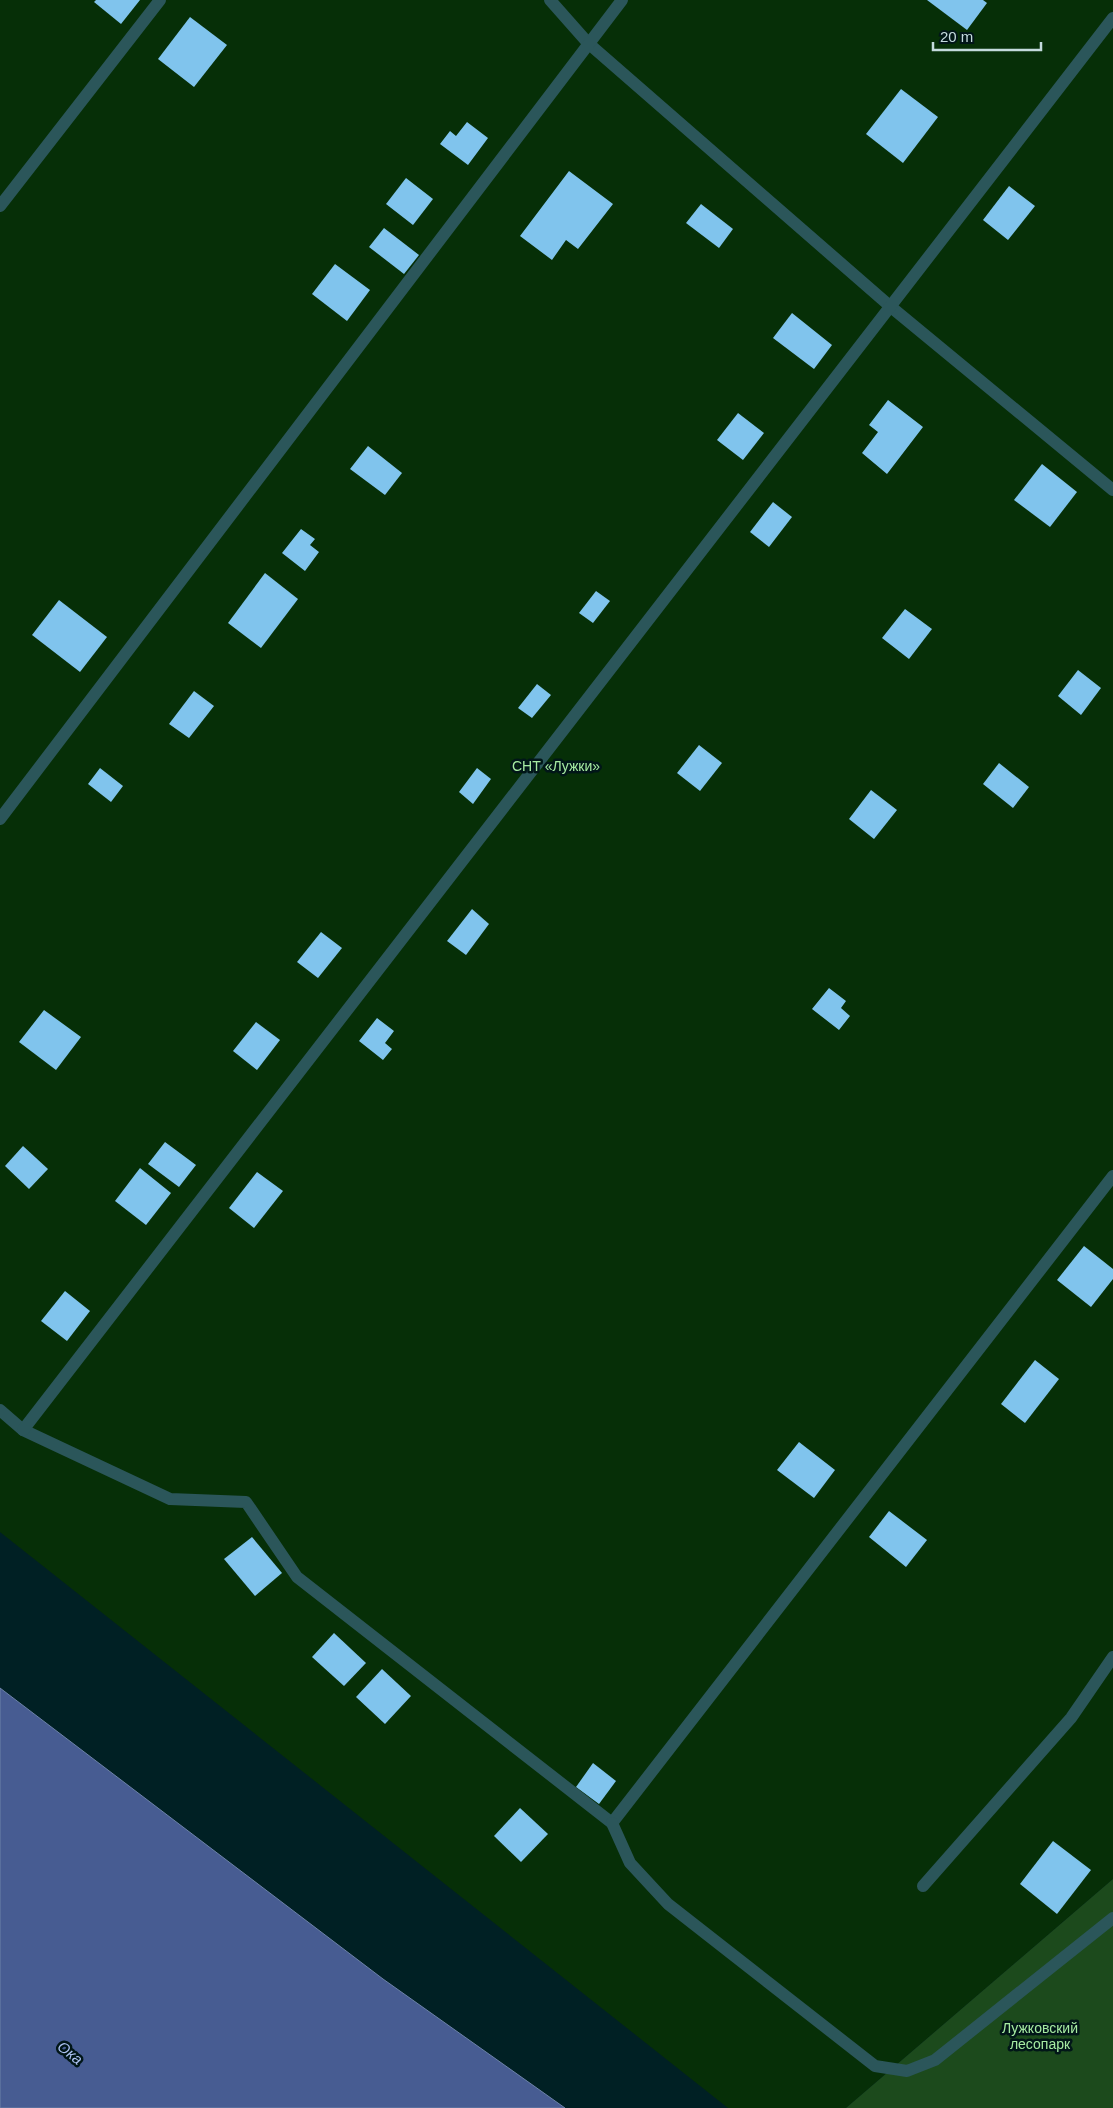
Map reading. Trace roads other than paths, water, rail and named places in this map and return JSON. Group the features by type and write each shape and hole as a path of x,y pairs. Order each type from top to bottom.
{"lane":[{"path":"0,206 160,0"},
{"path":"550,0 588,43 891,307 1113,490"},
{"path":"0,819 622,0"},
{"path":"23,1430 1113,18"},
{"path":"612,1823 1113,1176"},
{"path":"0,1410 23,1430 170,1499 246,1502 297,1577 612,1823 630,1863 668,1904 875,2066 907,2071 935,2060 1113,1918"},
{"path":"923,1886 1071,1718 1113,1657"}],"water":[{"name":"Ока","path":"0,1688 383,1979 565,2108 0,2108"}],"park label":[{"name":"СНТ «Лужки»","path":"556,766"},
{"name":"Лужковский лесопарк","path":"1040,2036"}]}
